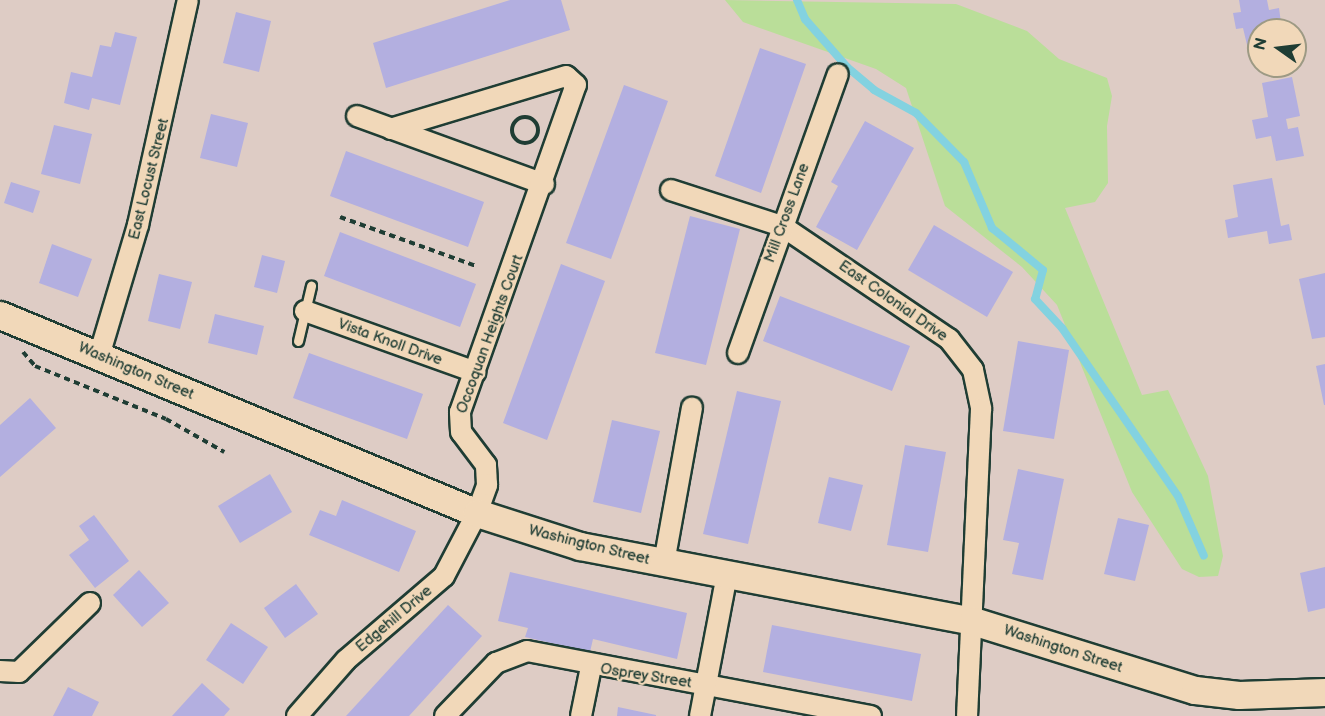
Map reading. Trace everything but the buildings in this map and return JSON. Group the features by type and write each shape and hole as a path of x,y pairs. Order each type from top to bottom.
{"street":[{"name":"East Locust Street","path":"99,356 138,225 188,0"},
{"name":"Mill Cross Lane","path":"738,353 838,74"},
{"name":"Occoquan Heights Court","path":"391,129 571,76 577,91 459,422 461,432 486,465 487,485 477,513"},
{"path":"357,117 544,184"},
{"name":"East Colonial Drive","path":"671,190 782,226 949,339 973,370 981,409 967,716"},
{"name":"Vista Knoll Drive","path":"305,311 475,372"},
{"name":"Washington Street","path":"0,315 477,513 580,546 973,621 1203,691 1256,696 1325,692"},
{"path":"664,563 693,408"},
{"name":"Edgehill Drive","path":"297,716 345,660 444,576 477,513"},
{"path":"700,716 727,574"},
{"path":"0,671 19,672 90,603"},
{"name":"Osprey Street","path":"445,716 496,663 527,651 591,667 706,685 871,716"},
{"path":"581,716 591,667"}],"lane":[{"path":"298,341 311,286"}],"path":[{"path":"529,117 538,132 532,141 523,143 514,137 513,125 529,117"},
{"path":"340,217 476,266"},
{"path":"23,351 35,366 166,419 224,452"}],"green space":[{"path":"725,0 956,4 1027,31 1059,59 1107,78 1112,96 1107,126 1108,183 1095,202 1065,208 1142,395 1168,390 1208,476 1223,556 1218,576 1199,577 1182,569 1132,492 1057,305 1022,267 945,206 906,88 876,69 743,22"}],"waterway":[{"path":"797,0 805,19 847,67 874,90 916,113 964,162 992,228 1043,270 1035,299 1062,328 1178,496 1204,556"}]}
